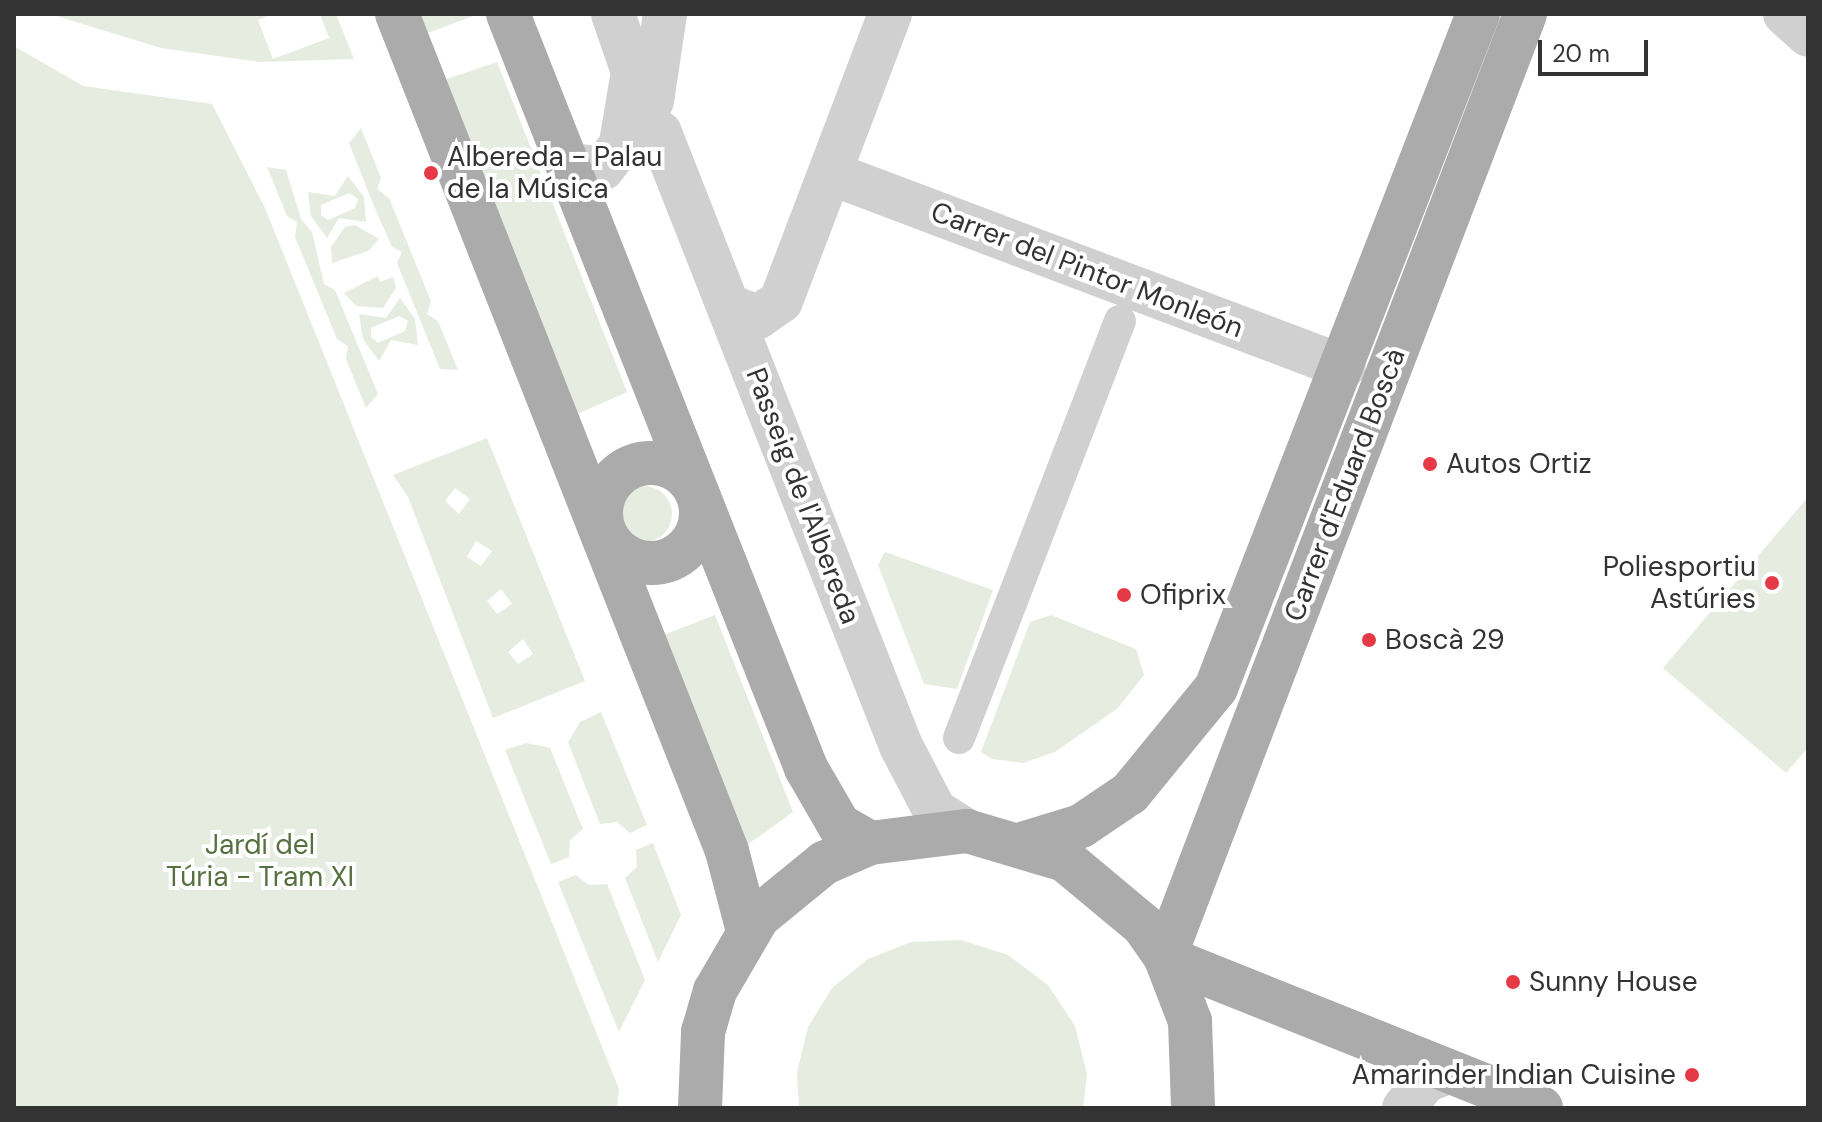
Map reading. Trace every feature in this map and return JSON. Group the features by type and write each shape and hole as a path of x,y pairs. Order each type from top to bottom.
{"main road":[{"path":"397,14 606,536 733,868 748,931"},
{"path":"508,14 823,804 851,836 870,843"},
{"name":"Carrer d'Eduard Boscà","path":"1025,843 1081,826 1130,793 1216,688 1344,367 1478,14"},
{"name":"Carrer d'Eduard Boscà","path":"1166,957 1525,14"},
{"path":"631,467 679,471 699,497 699,529 678,555 646,563 616,549 606,536 607,488 631,467"},
{"path":"700,1108 703,1032 715,991 748,931 784,892 870,843 967,831 1025,843 1092,877 1128,907 1166,957 1193,1034 1193,1108"},
{"path":"1166,957 1541,1108"}],"street":[{"path":"616,14 633,72 621,143"},
{"path":"616,14 643,26 662,14"},
{"name":"Passeig de l'Albereda","path":"662,14 652,92 664,141 901,746 935,811 967,831"},
{"path":"729,306 758,317 781,301 890,14"},
{"path":"1785,14 1808,35"},
{"path":"567,165 603,168 638,123 654,126 664,141"},
{"name":"Carrer del Pintor Monleón","path":"830,173 1344,367"},
{"name":"Carrer del Pintor Monleón","path":"959,738 1120,321"},
{"path":"1404,1108 1425,1081 1448,1072"}],"green space":[{"path":"50,14 273,14 258,20 273,59 329,38 320,14 336,14 354,59 259,62 161,48"},
{"path":"417,14 476,14 476,15 425,34"},
{"name":"Jardí del Túria - Tram XI","path":"14,46 83,86 212,104 265,208 619,1089 617,1108 14,1108"},
{"path":"497,62 627,392 573,416 441,81"},
{"path":"361,128 381,178 377,189 389,198 431,301 427,314 438,321 458,370 440,369 397,263 402,252 392,247 374,206 349,143"},
{"path":"267,167 286,170 301,219 312,232 324,284 335,290 378,394 366,408 346,359 348,346 337,339 295,237 297,222 287,216"},
{"path":"348,176 364,197 366,222 339,218 327,238 311,216 308,192 335,196","holes":["349,193 358,199 355,208 328,220 321,215 321,205"]},
{"path":"355,225 379,239 368,251 332,263 331,247 345,227"},
{"path":"378,276 380,282 393,277 396,288 383,308 356,306 344,293"},
{"path":"400,298 415,319 418,345 391,340 379,361 363,339 359,314 386,318","holes":["399,316 408,321 405,331 378,343 371,337 371,328"]},
{"path":"487,438 585,681 493,718 408,497 393,475","holes":["455,488 470,499 459,514 445,501","476,541 492,551 481,566 467,557","501,589 512,604 497,614 487,601","523,639 533,654 518,664 508,652"]},
{"path":"644,486 664,494 672,514 664,534 644,542 624,534 616,514 624,494"},
{"name":"Poliesportiu Astúries","path":"1808,497 1808,748 1786,773 1663,668"},
{"path":"885,552 993,590 957,689 924,684 878,565"},
{"path":"715,615 793,812 744,847 661,636"},
{"path":"1051,615 1136,649 1144,675 1118,708 1055,752 1023,763 992,759 981,752 1030,622"},
{"path":"601,712 647,825 630,833 617,822 600,824 568,742 580,722"},
{"path":"526,743 550,748 583,829 570,840 569,857 551,864 505,750"},
{"path":"653,843 681,915 658,962 625,878 637,867 636,850"},
{"path":"576,875 589,885 607,884 645,980 619,1032 558,882"},
{"path":"961,940 1008,955 1048,985 1075,1026 1087,1074 1083,1108 799,1108 797,1072 808,1027 832,988 868,959 911,942"}],"place":[{"name":"Albereda - Palau de la Música","path":"431,173"},
{"name":"Autos Ortiz","path":"1430,464"},
{"name":"Poliesportiu Astúries","path":"1772,583"},
{"name":"Ofiprix","path":"1124,595"},
{"name":"Boscà 29","path":"1369,640"},
{"name":"Sunny House","path":"1513,982"},
{"name":"Amarinder Indian Cuisine","path":"1692,1075"}]}
